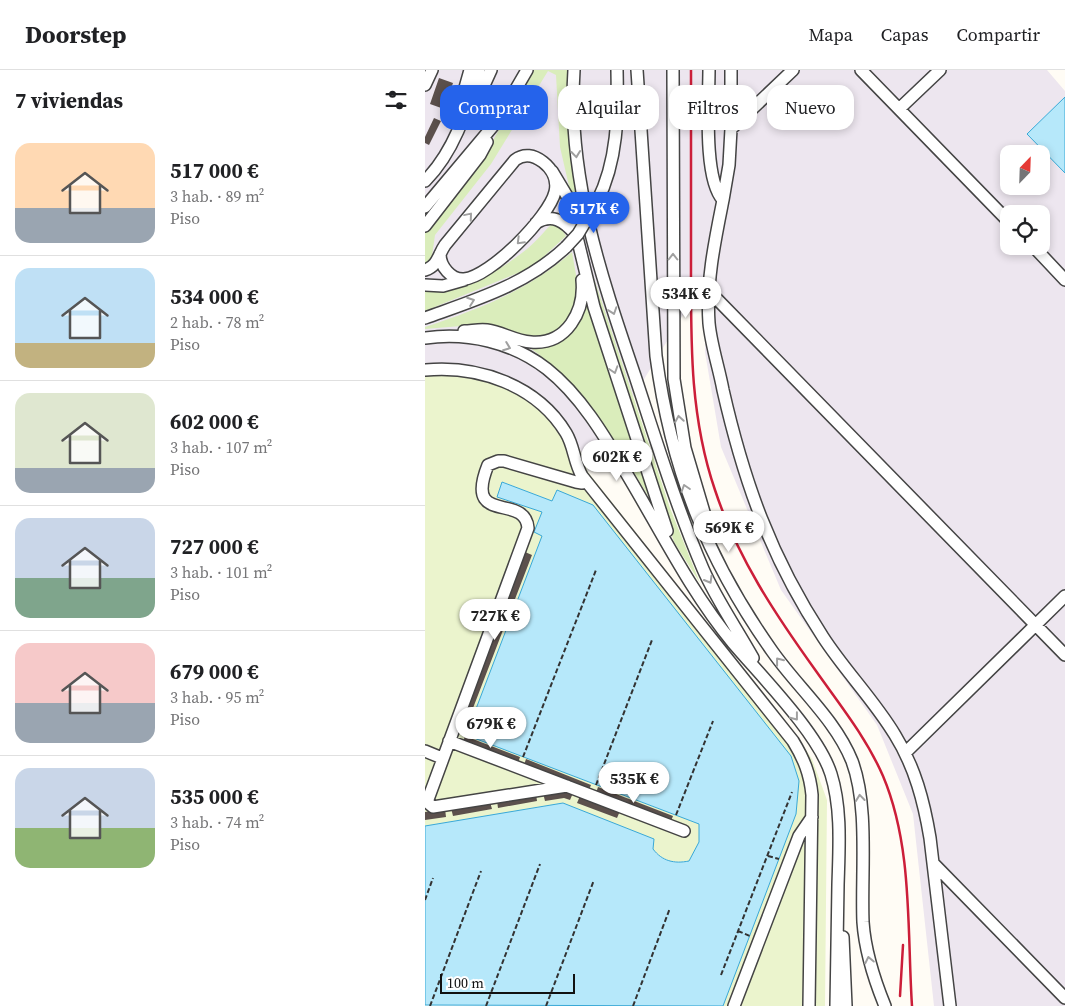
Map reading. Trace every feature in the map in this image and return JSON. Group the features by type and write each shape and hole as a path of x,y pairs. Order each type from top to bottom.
{"street":[{"path":"425,85 432,70"},
{"path":"425,175 451,128 470,70"},
{"path":"449,148 463,118 479,70"},
{"path":"425,181 435,171 474,108 491,70"},
{"path":"518,85 527,70"},
{"path":"574,70 574,125 579,181 603,282 669,478 703,570 765,679"},
{"path":"425,318 518,282 545,266 566,247 582,228 609,176 616,144 617,70"},
{"path":"637,70 652,317 662,400 675,457 692,508 738,601 758,632 831,726 851,761 860,801 863,924 866,946 871,971 885,1006"},
{"path":"673,70 674,379 685,448 721,566"},
{"path":"709,70 711,168 721,197"},
{"path":"731,70 731,85"},
{"path":"757,104 793,70"},
{"path":"899,110 940,70"},
{"path":"862,71 1000,213"},
{"path":"425,206 490,130"},
{"path":"425,226 480,155 493,130"},
{"path":"731,130 729,165 721,197 709,291 709,326 736,445 767,536 806,611 839,660 881,713 905,753 926,810 950,1006"},
{"path":"425,270 436,264 445,245 519,158 533,156 544,162 567,196 575,222 575,234 580,256 594,306 674,554"},
{"path":"425,285 443,286 465,279 493,265 518,243 553,197 556,181 552,172"},
{"path":"535,223 547,218 558,220 568,225 575,234"},
{"path":"440,254 441,263 450,274 465,279"},
{"path":"1041,255 1065,280"},
{"path":"426,338 481,330 529,342 544,341 557,336 569,327 580,307 583,293 580,256"},
{"path":"709,291 1065,655"},
{"path":"426,338 470,336 505,346 536,361 558,378 600,430 715,619 817,746 830,772 837,809 836,1006"},
{"path":"425,370 453,369 481,373 526,392 554,416 571,441 578,469 585,480 793,740 804,759 810,778 812,817 809,1006"},
{"path":"567,786 433,807 428,806 427,798 528,528 525,517 519,513 490,504 484,500 481,488 488,465 498,461 576,482 582,483 585,480"},
{"path":"905,753 1065,596"},
{"path":"449,741 684,831"},
{"path":"425,751 442,758"},
{"path":"527,792 532,790 536,782 532,772"},
{"path":"734,1006 799,836 812,817"},
{"path":"933,863 1065,998"},
{"path":"838,876 846,974 846,1006"}],"path":[{"path":"523,758 596,570"},
{"path":"596,785 652,640"},
{"path":"676,815 713,720"},
{"path":"721,975 792,792"},
{"path":"768,856 779,859"},
{"path":"486,1006 540,864"},
{"path":"430,1006 481,871"},
{"path":"425,900 433,878"},
{"path":"546,1006 594,880"},
{"path":"633,1006 670,908"},
{"path":"738,932 749,936"}],"shaded area":[{"path":"425,70 1047,70 1065,91 1065,97 1027,134 1038,145 1000,145 1000,195 1050,195 1050,158 1065,173 1065,1006 934,1006 913,814 877,725 781,590 721,447 705,352 707,275 588,472 586,462 574,436 552,406 536,393 510,378 482,368 440,363 425,364"}],"green space":[{"path":"533,70 568,70 568,85 558,85 558,111 556,75 548,71 539,85 524,85"},
{"path":"499,130 512,130 491,164 435,235 431,263 425,265 425,232 488,149"},
{"path":"559,130 568,130 579,219 577,221 560,147"},
{"path":"553,223 560,226 566,236 538,262 523,271 425,311 425,290 453,288 492,273 527,249"},
{"path":"583,238 591,269 670,508 700,583 674,542 598,313"},
{"path":"572,252 579,292 574,312 560,329 549,335 525,337 473,325 425,329 425,327 503,297 538,278"},
{"path":"586,295 593,323 650,499 611,436 582,396 547,361 527,346 558,340"},
{"path":"440,363 467,366 514,380 533,392 551,407 566,425 578,447 588,472 798,738 812,759 827,800 825,1006 723,1006 796,814 557,490 552,501 503,482 497,497 542,512 542,536 466,735 700,824 699,842 689,861 678,862 664,859 653,849 654,839 563,803 425,826 425,364"}],"water":[{"path":"1065,97 1065,173 1050,158 1050,145 1038,145 1027,134"},
{"path":"502,482 552,501 557,490 593,505 791,756 799,781 796,814 723,1006 425,1005 425,826 563,803 654,839 653,849 669,861 689,861 699,842 699,824 466,735 542,536 534,532 542,512 497,497"}],"building":[{"path":"439,78 453,83 452,85 440,85 440,108 430,104"},
{"path":"434,118 440,121 429,145 425,143 425,137"},
{"path":"525,552 532,555 463,734 457,731"},
{"path":"465,736 520,757 518,763 463,742"},
{"path":"526,759 591,785 589,790 524,765"},
{"path":"598,787 673,816 671,821 596,793"},
{"path":"560,790 573,793 570,800 564,798 545,801 543,793"},
{"path":"536,794 537,801 498,808 497,801"},
{"path":"580,796 620,811 617,818 577,803"},
{"path":"490,802 492,809 453,816 451,808"},
{"path":"445,809 446,817 425,820 425,812"}],"railway":[{"path":"691,70 692,347 693,376 700,433 715,490 734,539 758,584 786,628 861,735 883,776 893,803 904,860 907,889 912,1006"},
{"path":"900,996 903,945"}]}
